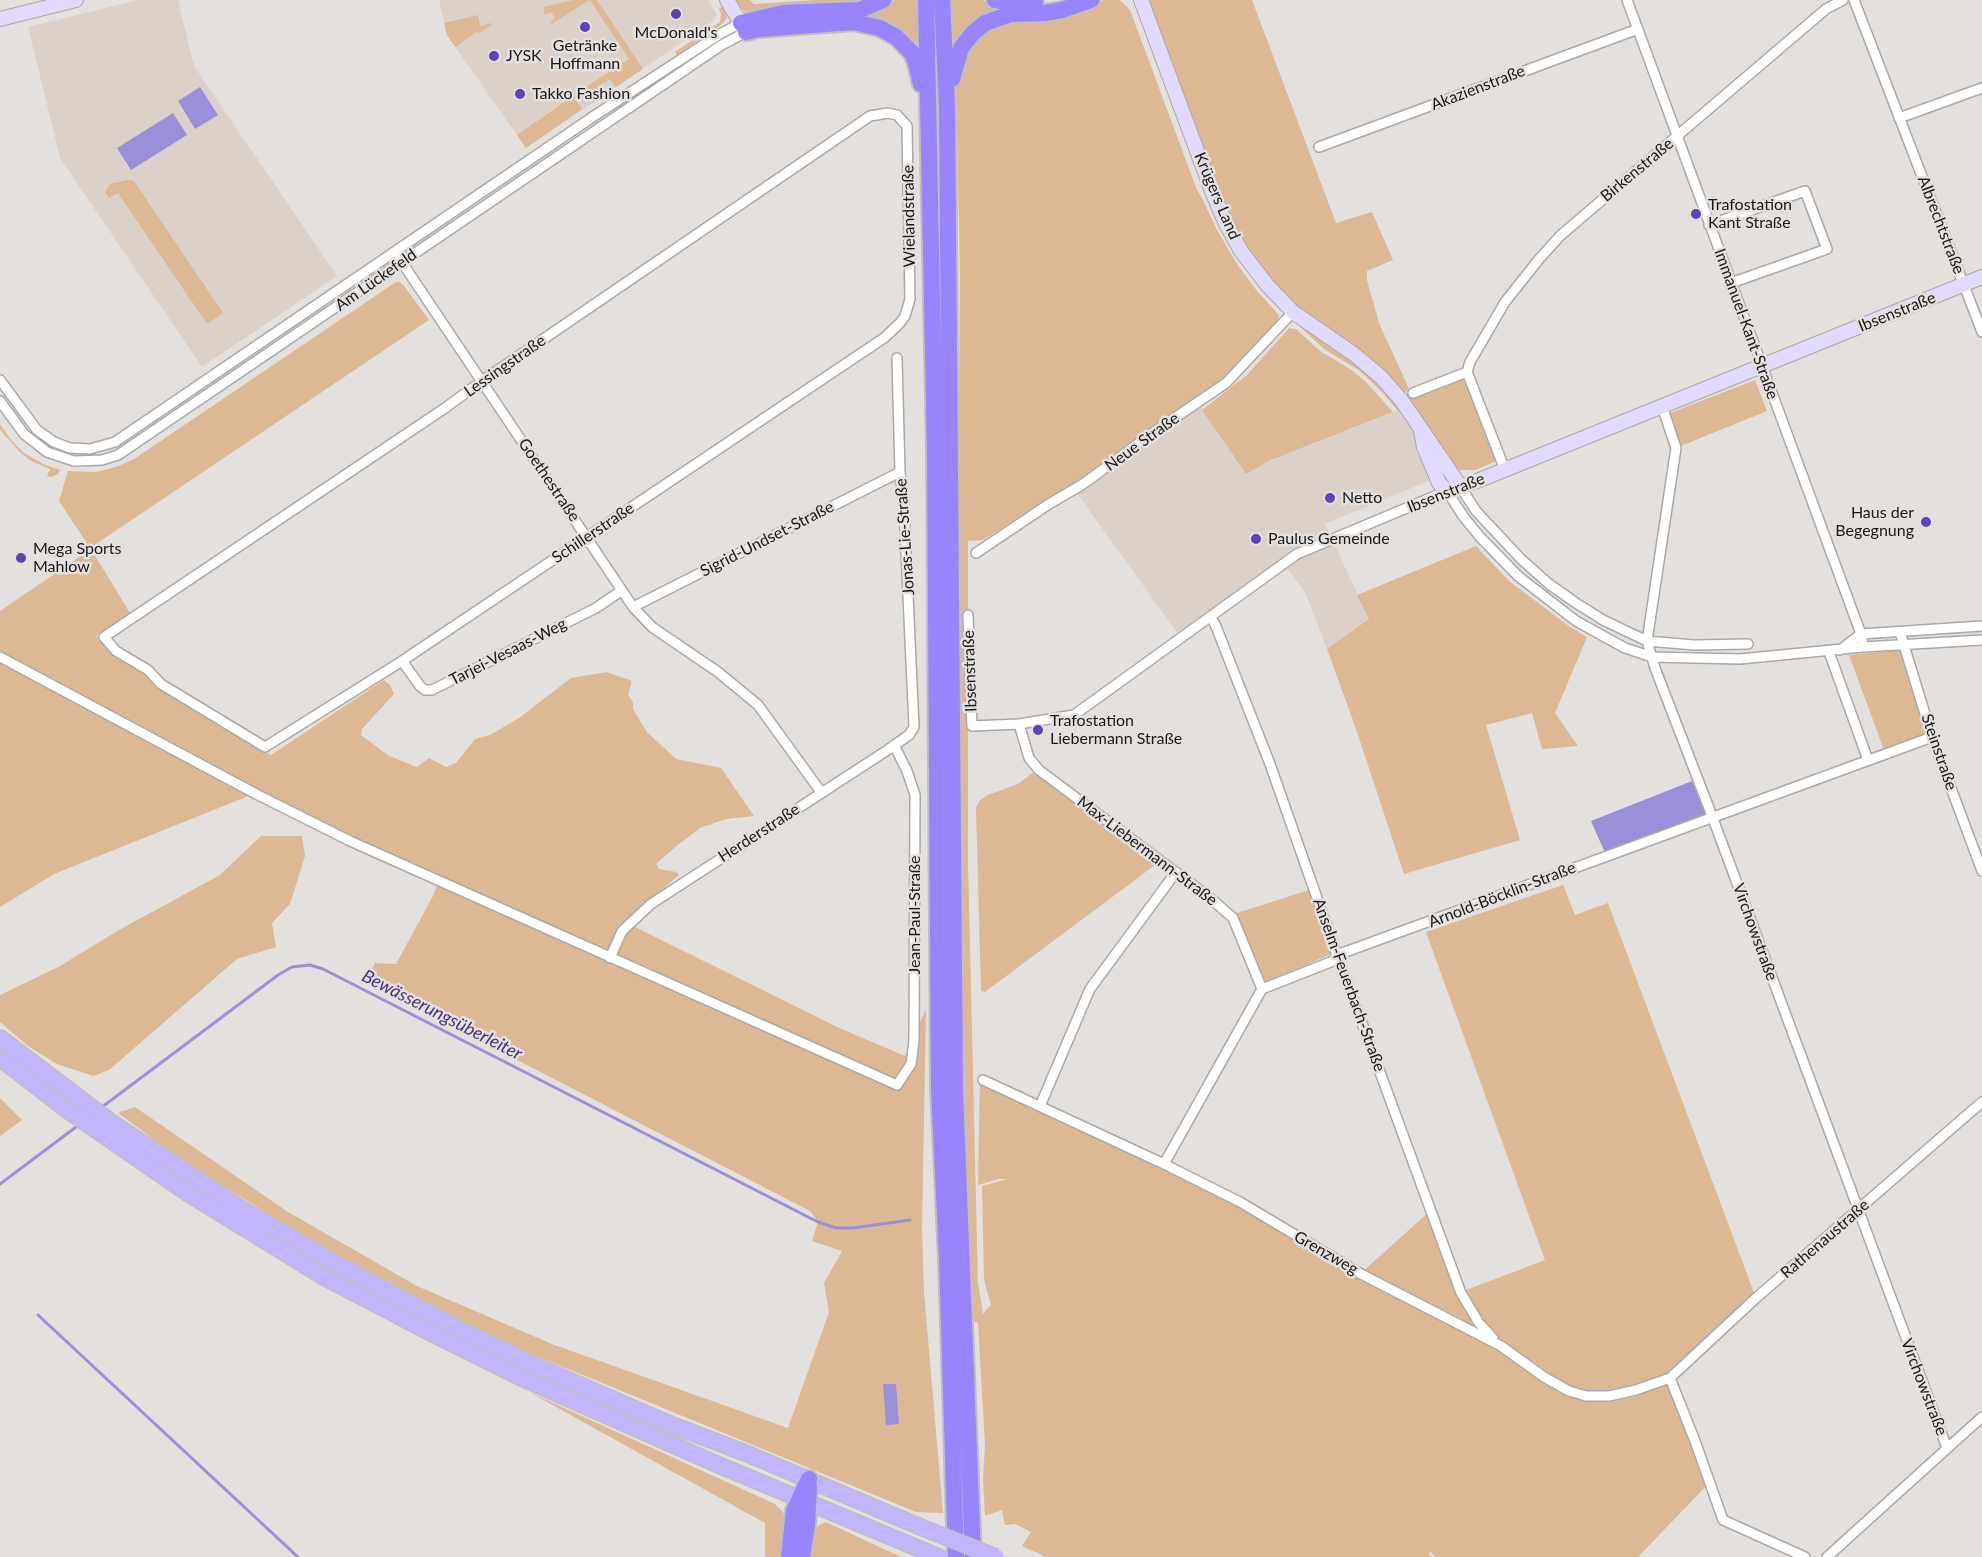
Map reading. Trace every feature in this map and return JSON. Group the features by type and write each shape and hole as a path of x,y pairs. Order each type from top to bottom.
{"highway":[{"path":"743,28 783,13 860,10 883,0"},
{"path":"926,0 935,450 939,1089 956,1557"},
{"path":"942,0 947,106 955,1090 973,1557"},
{"path":"995,0 1024,3 1057,0"},
{"path":"947,106 954,67 961,48 985,23 1011,14 1062,10 1091,0"},
{"path":"743,28 759,29 853,22 880,28 896,37 912,54 920,76 930,159"},
{"path":"789,1557 794,1511 803,1500 809,1479"},
{"path":"802,1557 807,1525 803,1500"}],"main road":[{"path":"0,1038 73,1094 106,1128 186,1192 324,1277 534,1383 721,1466 939,1557"},
{"path":"0,1058 63,1107 106,1128 340,1266 461,1330 532,1364 672,1425 996,1557"}],"street":[{"path":"0,19 75,0"},
{"path":"728,0 743,28"},
{"name":"Krügers Land","path":"1141,0 1226,224 1253,268 1293,312 1381,377 1402,401 1460,486"},
{"name":"Immanuel-Kant-Straße","path":"1627,0 1861,634 1863,647"},
{"name":"Birkenstraße","path":"1467,372 1470,362 1505,302 1561,235 1826,9 1844,0"},
{"name":"Albrechtstraße","path":"1854,0 1982,332"},
{"name":"Am Lückefeld","path":"0,380 37,430 54,442 70,448 90,449 115,442 594,116 720,34 743,28"},
{"name":"Am Lückefeld","path":"1,404 24,434 47,452 70,460 88,462 118,455 720,46 743,28"},
{"name":"Akazienstraße","path":"1319,147 1638,29"},
{"path":"1899,118 1982,88"},
{"name":"Lessingstraße","path":"265,747 161,684 148,670 116,651 104,638 446,408 482,381 870,116 888,113 897,115 907,126"},
{"name":"Wielandstraße","path":"907,126 910,229 909,306"},
{"path":"1709,225 1805,191 1827,249 1731,283"},
{"name":"Goethestraße","path":"395,252 633,607 652,627 718,672 758,705 821,792"},
{"name":"Ibsenstraße","path":"968,615 972,726 1019,724 1074,715 1305,549 1982,277"},
{"name":"Schillerstraße","path":"265,747 402,661 884,338 900,323 909,306"},
{"name":"Neue Straße","path":"976,553 1083,484 1226,383 1293,312"},
{"name":"Jonas-Lie-Straße","path":"897,358 900,472 915,717"},
{"path":"1413,393 1467,372 1505,470"},
{"path":"1,404 12,398"},
{"name":"Virchowstraße","path":"1662,406 1676,448 1647,641 1696,778 1947,1448"},
{"name":"Krügers Land","path":"1421,431 1424,447 1439,483 1447,491"},
{"name":"Sigrid-Undset-Straße","path":"633,607 900,472"},
{"path":"1460,486 1476,511 1521,560 1549,584 1603,620 1647,641 1694,645 1748,644"},
{"path":"1447,491 1480,537 1518,576 1576,621 1625,648 1652,657 1740,659 1863,647 1982,640"},
{"name":"Tarjei-Vesaas-Weg","path":"402,661 420,686 425,690 432,690 596,608 621,591"},
{"name":"Anselm-Feuerbach-Straße","path":"1210,617 1215,624 1270,764 1337,955 1461,1293 1479,1323 1501,1346"},
{"path":"1833,651 1861,634 1982,626"},
{"name":"Steinstraße","path":"1900,632 1932,737 1982,871"},
{"path":"1833,651 1868,760"},
{"path":"0,657 258,795 350,841 610,958"},
{"name":"Herderstraße","path":"610,958 622,931 651,904 909,735 914,727 915,717"},
{"name":"Max-Liebermann-Straße","path":"1019,724 1029,758 1039,771 1209,897 1233,918 1262,989"},
{"name":"Arnold-Böcklin-Straße","path":"1262,989 1333,961 1337,955 1932,737"},
{"name":"Jean-Paul-Straße","path":"610,958 897,1085 911,1064 914,1041 915,795 908,771 894,744"},
{"path":"1040,1106 1089,989 1176,872"},
{"path":"1164,1164 1262,989"},
{"name":"Grenzweg","path":"983,1080 1164,1164 1239,1202 1361,1274 1501,1346 1544,1377 1569,1391 1586,1396 1609,1396 1636,1390 1670,1378"},
{"name":"Rathenaustraße","path":"1670,1378 1756,1298 1858,1212 1982,1102"},
{"path":"1670,1378 1723,1520 1805,1557"},
{"path":"1827,1557 1982,1417"}],"shaded area":[{"path":"138,0 178,0 194,66 337,276 202,367 60,158 28,27"},
{"path":"439,0 708,0 717,15 712,22 526,148 447,35"},
{"path":"573,0 589,0 552,24 550,22 555,18 551,12 545,15 543,7"},
{"path":"590,0 597,0 643,69 616,87 610,79 597,87 603,96 592,103 583,89 629,59"},
{"path":"734,0 750,0 754,4 815,0 877,0 748,14"},
{"path":"895,0 917,0 920,60 901,35 773,21 886,6"},
{"path":"950,0 982,0 1011,11 952,53"},
{"path":"1104,0 1120,0 1130,10 1197,190 1237,264 1279,315 1277,321 1223,379 1071,485 983,540 968,541 968,863 978,1283 983,1314 991,1305 984,1280 982,1186 1007,1179 978,1185 980,1074 983,1080 1164,1164 1361,1273 1430,1211 1461,1292 1545,1260 1426,932 1563,885 1575,915 1608,903 1756,1298 1670,1378 1709,1483 1638,1557 1435,1557 1430,1551 1429,1554 1432,1557 1046,1557 1022,1546 1031,1532 1015,1524 1005,1525 1002,1510 985,1516 983,1478 985,1446 978,1323 973,1321 965,1134 959,414 960,275 956,78 962,55 992,24 1086,7"},
{"path":"1146,0 1252,0 1336,223 1372,212 1393,260 1367,271 1367,280 1379,323 1409,389 1403,394 1288,300 1252,257 1227,215"},
{"path":"725,6 727,18 722,24 677,55 675,52 720,22 719,8"},
{"path":"478,15 480,26 491,23 492,25 455,47 447,35 444,23"},
{"path":"200,87 218,115 195,129 178,101"},
{"path":"573,96 582,109 526,148 517,135"},
{"path":"173,113 187,135 131,170 117,148"},
{"path":"134,181 223,313 207,324 118,193 109,198 105,192 110,184"},
{"path":"396,282 404,286 429,320 90,548 59,501 68,471 96,472 134,459"},
{"path":"1296,323 1366,370 1402,409 1398,411 1360,371 1324,349"},
{"path":"1289,328 1296,329 1320,351 1350,369 1366,382 1393,412 1271,460 1246,474 1202,410 1247,375"},
{"path":"1461,377 1468,378 1497,461 1475,470 1456,470 1407,399"},
{"path":"1755,380 1767,411 1676,448 1665,415"},
{"path":"1195,399 1246,474 1271,460 1412,405 1455,470 1325,524 1369,619 1327,649 1305,592 1282,562 1181,638 1071,485"},
{"path":"0,424 24,453 45,465 60,470 58,474 47,476 50,469 31,461 20,452 0,430"},
{"path":"1476,546 1509,581 1587,637 1555,713 1578,746 1542,749 1532,713 1486,725 1520,840 1404,874 1327,649 1369,619 1357,595"},
{"path":"91,549 130,613 96,636 111,652 119,651 163,678 164,686 271,755 384,680 390,685 394,694 362,729 361,735 389,756 417,767 429,758 446,767 456,763 475,739 490,735 519,718 571,678 607,672 632,681 628,695 633,702 633,709 647,732 676,759 721,768 754,816 726,819 700,828 679,844 656,864 659,869 676,872 679,875 625,922 835,1026 905,1056 926,1009 922,1228 924,1292 943,1513 916,1512 512,1346 411,1296 312,1241 183,1161 118,1113 135,1107 288,1212 417,1286 552,1344 788,1428 829,1312 824,1283 842,1251 812,1241 818,1222 810,1211 366,982 375,963 396,964 433,896 440,878 261,791 54,874 0,907 0,611"},
{"path":"1901,650 1928,735 1884,750 1849,655"},
{"path":"1035,771 1155,865 985,992 981,991 976,808 980,800 1018,784"},
{"path":"1692,781 1707,818 1606,855 1591,821"},
{"path":"261,836 302,836 305,856 290,904 272,923 276,947 237,959 109,1070 93,1076 57,1064 28,1046 0,1022 0,995 60,966 119,930 220,875"},
{"path":"1309,890 1331,954 1262,984 1234,914"},
{"path":"0,1098 22,1120 0,1136"},
{"path":"883,1384 896,1384 899,1424 886,1425"},
{"path":"529,1392 775,1504 783,1512 787,1524 814,1530 826,1522 901,1557 765,1557 765,1523"}],"waterway":[{"name":"Bewässerungsüberleiter","path":"102,1107 278,975 292,967 310,965 323,969 818,1222 836,1228 853,1228 910,1220"},
{"name":"Bewässerungsüberleiter","path":"0,1184 80,1124"},
{"path":"38,1315 298,1557"}],"place":[{"name":"McDonald's","path":"676,14"},
{"name":"Getränke Hoffmann","path":"585,27"},
{"name":"JYSK","path":"494,56"},
{"name":"Takko Fashion","path":"520,94"},
{"name":"Trafostation Kant Straße","path":"1696,214"},
{"name":"Netto","path":"1330,498"},
{"name":"Haus der Begegnung","path":"1926,522"},
{"name":"Paulus Gemeinde","path":"1256,539"},
{"name":"Mega Sports Mahlow","path":"21,558"},
{"name":"Trafostation Liebermann Straße","path":"1038,730"}]}
